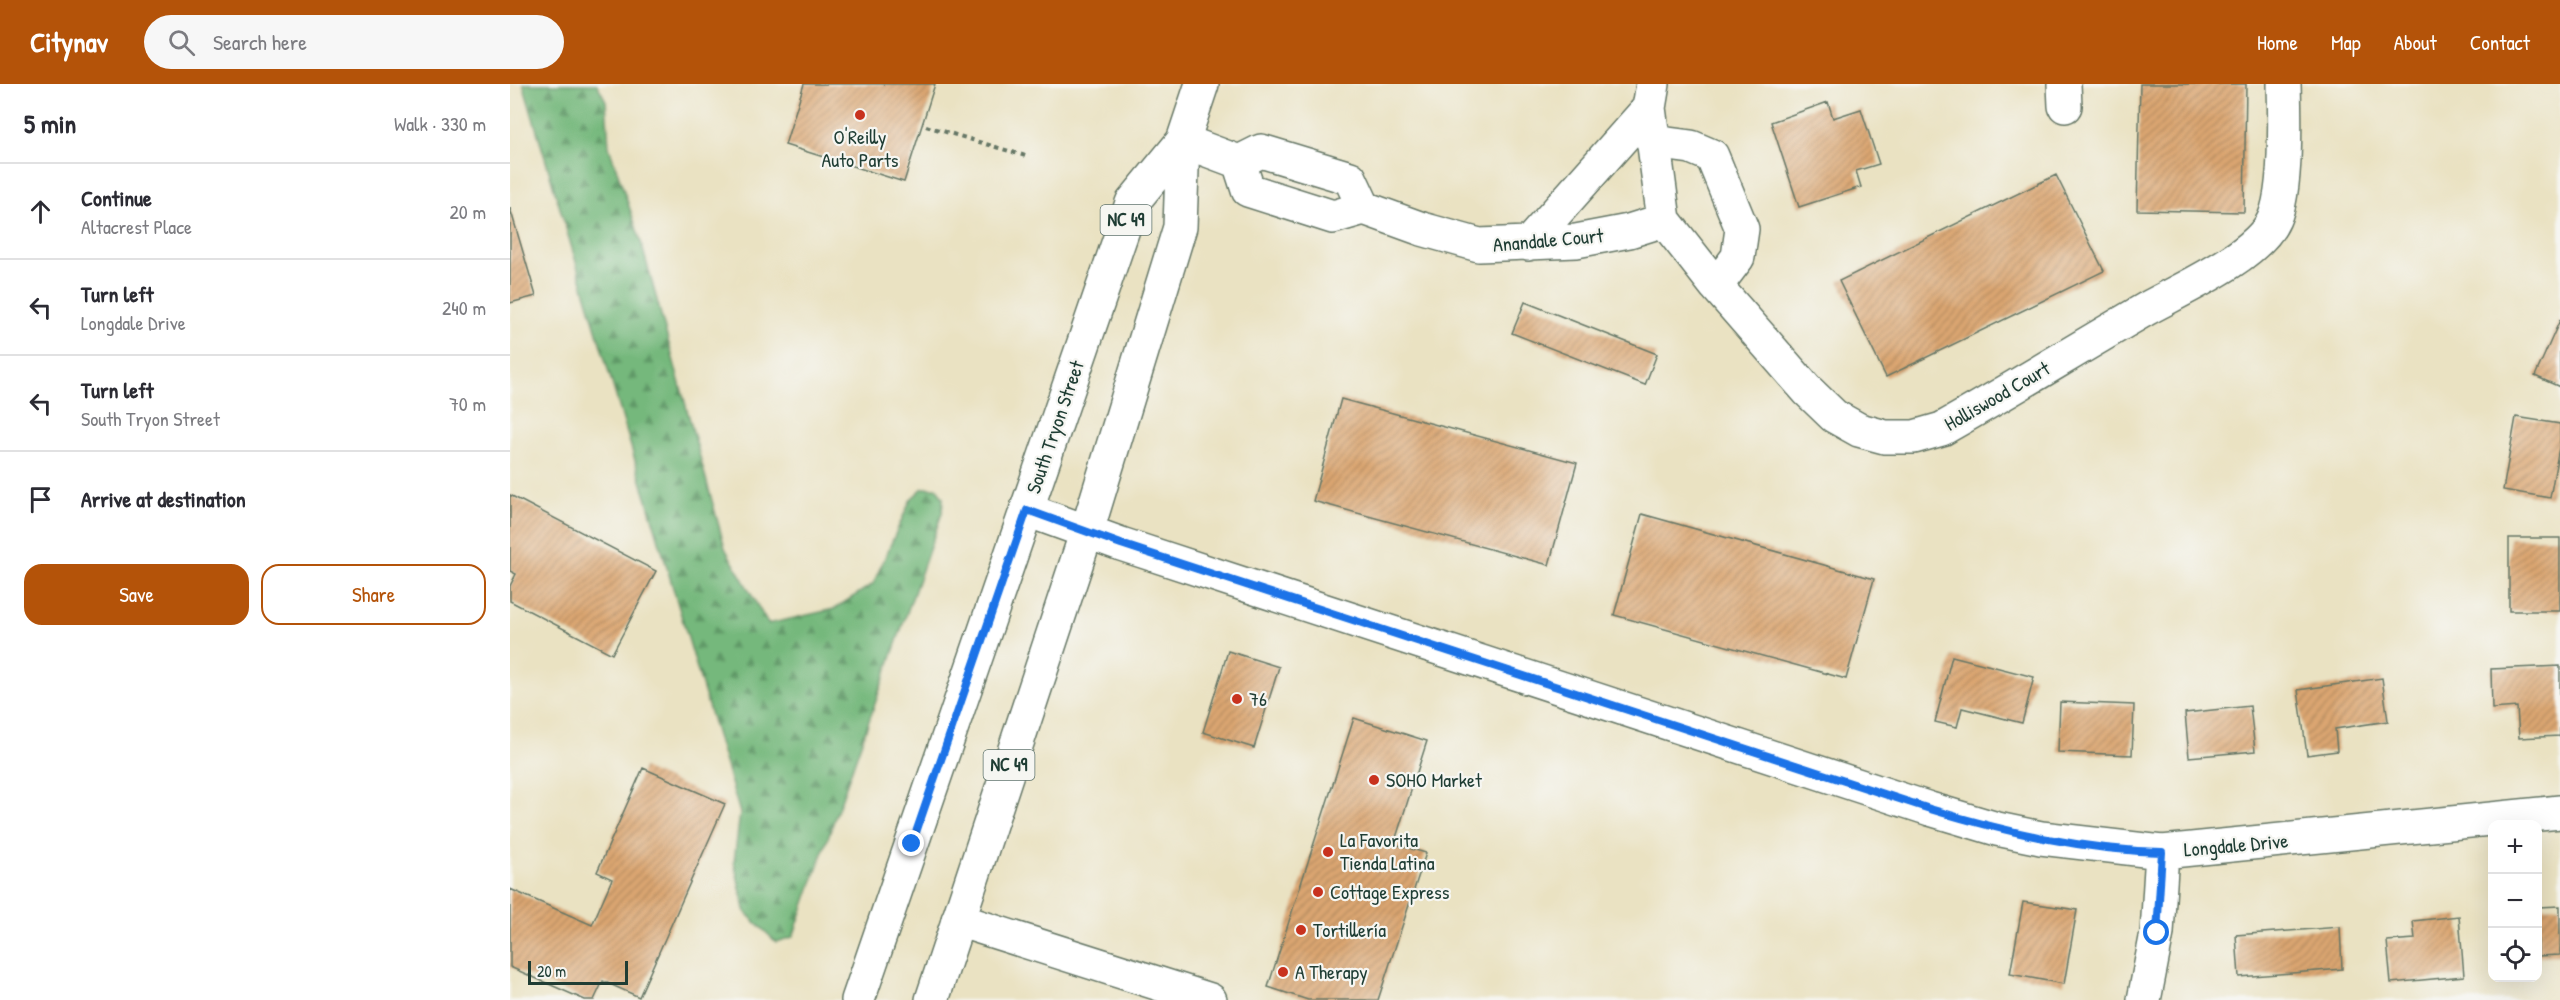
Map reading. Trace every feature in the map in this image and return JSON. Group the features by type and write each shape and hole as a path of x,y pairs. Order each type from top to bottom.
{"street":[{"name":"South Tryon Street","path":"932,1000 1087,531 1180,227 1183,141 1202,84"},
{"name":"Holliswood Court","path":"1664,220 1716,286 1807,390 1834,416 1859,430 1885,437 1914,437 1942,429 2211,274 2257,242 2274,220 2281,187 2284,84"},
{"path":"1651,96 1653,142 1664,220"},
{"path":"1528,244 1651,96"},
{"name":"South Tryon Street","path":"858,1000 1131,203 1183,141"},
{"name":"Anandale Court","path":"1183,141 1239,162 1261,151 1350,178 1364,208 1422,229 1479,245 1576,241 1619,233 1664,220"},
{"path":"1653,142 1691,147 1712,156 1742,229 1738,257 1716,286"},
{"name":"Longdale Drive","path":"1027,510 1464,657 1997,829 2041,838 2162,852 2560,812"},
{"path":"2144,1000 2157,933 2162,852"},
{"path":"958,920 1210,1000"}],"path":[{"path":"926,126 1029,157"}],"green space":[{"path":"523,84 597,84 606,101 609,147 641,242 725,548 768,624 834,609 873,584 911,499 923,488 937,488 943,498 942,513 793,937 776,942 746,913 734,862 740,813"}],"building":[{"name":"O'Reilly Auto Parts","path":"804,84 935,84 904,182 785,145"},
{"path":"2140,84 2246,84 2244,212 2137,210"},
{"path":"1828,102 1833,118 1861,109 1879,164 1856,171 1861,187 1799,207 1771,122"},
{"path":"2056,175 2104,271 1886,377 1839,281"},
{"path":"510,208 536,296 510,303"},
{"path":"1525,302 1657,354 1645,385 1512,333"},
{"path":"2560,320 2560,387 2535,376"},
{"path":"1341,399 1577,463 1549,565 1313,501"},
{"path":"2516,417 2560,424 2560,442 2550,498 2503,490"},
{"path":"510,495 656,571 612,654 510,601 510,586 516,574 510,571"},
{"path":"1642,514 1874,579 1846,679 1614,615"},
{"path":"2509,538 2560,538 2560,611 2509,611"},
{"path":"1228,651 1279,667 1254,748 1203,732"},
{"path":"1952,656 2034,677 2022,723 1962,708 1957,727 1935,722"},
{"path":"2560,666 2560,736 2519,738 2517,707 2492,709 2491,669"},
{"path":"2382,678 2388,721 2335,729 2337,751 2307,755 2298,690"},
{"path":"2060,702 2134,705 2132,755 2058,752"},
{"path":"2250,706 2255,751 2189,757 2185,713"},
{"path":"1354,718 1427,741 1394,844 1426,853 1378,1000 1308,1000 1268,987"},
{"path":"643,768 725,804 639,997 603,981 594,1000 585,1000 510,967 510,889 592,925 612,879 597,872"},
{"path":"2023,902 2077,910 2064,984 2010,974"},
{"path":"2560,906 2560,955 2542,956 2542,907"},
{"path":"2459,916 2464,976 2391,983 2387,941 2415,939 2413,921"},
{"path":"2340,927 2342,969 2239,977 2236,935"}],"place":[{"name":"O'Reilly Auto Parts","path":"860,115"},
{"name":"76","path":"1237,699"},
{"name":"SOHO Market","path":"1374,780"},
{"name":"La Favorita Tienda Latina","path":"1328,852"},
{"name":"Cottage Express","path":"1318,892"},
{"name":"Tortillería","path":"1301,930"},
{"name":"A Therapy","path":"1283,972"}],"route":[{"path":"912,844 1027,510 1121,544 1930,809 1997,829 2041,838 2162,852 2157,933"}]}
